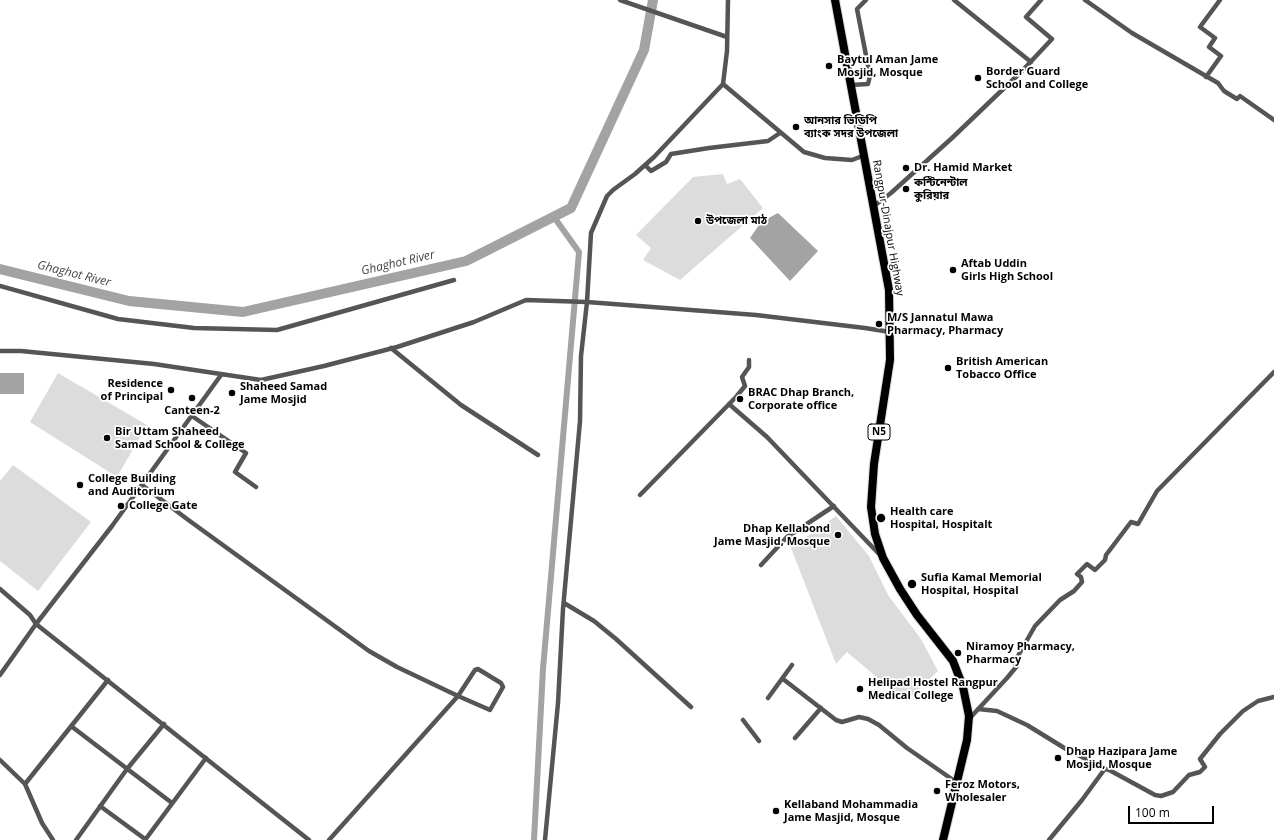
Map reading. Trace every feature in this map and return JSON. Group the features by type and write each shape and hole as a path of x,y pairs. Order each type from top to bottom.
{"highway":[{"name":"Rangpur-Dinajpur Highway","path":"835,0 889,290 890,360 874,464 871,507 875,534 883,558 900,589 953,661 963,687 968,719 967,740 943,840"}],"street":[{"path":"620,0 727,37"},
{"path":"545,840 558,703 564,603 580,422 581,356 591,233 607,196 645,165 723,84 727,37 728,0"},
{"path":"852,85 868,84 870,76 858,9 866,0"},
{"path":"954,0 1031,62"},
{"path":"874,206 892,193 927,161 1031,62 1052,40 1026,17 1041,0"},
{"path":"1085,0 1132,33 1218,83 1224,91 1237,98 1240,96 1274,120"},
{"path":"1206,77 1222,56 1209,47 1215,38 1200,27 1220,0"},
{"path":"723,84 804,152 826,158 852,160 865,155"},
{"path":"645,165 651,170 666,162 671,154 768,141 780,133"},
{"path":"0,286 118,319 194,328 277,330 454,280"},
{"path":"0,351 21,351 154,364 261,380 324,366 391,348 474,322 526,300 585,302 756,315 890,332"},
{"path":"391,348 461,405 538,455"},
{"path":"640,495 736,398 745,386 742,377 749,367 749,360"},
{"path":"968,719 1017,666 1014,663 1036,626 1060,600 1074,591 1082,582 1081,577 1077,574 1087,564 1096,570 1105,560 1106,555 1131,522 1138,524 1157,491 1274,372"},
{"path":"0,675 36,624 108,532 221,375"},
{"path":"729,404 767,437 883,558"},
{"path":"192,416 246,454 235,472 256,487"},
{"path":"142,485 193,524 369,651 397,667 458,696 490,710 502,687 501,682 478,669 475,670 458,696 329,840"},
{"path":"761,565 787,537 834,506"},
{"path":"0,589 30,615 36,624 309,840"},
{"path":"564,603 594,621 616,639 691,707"},
{"path":"768,698 792,666"},
{"path":"783,679 839,722 859,717 868,719 879,725 907,748 956,782"},
{"path":"25,784 108,680"},
{"path":"978,709 997,711 1027,725 1066,749 1155,795 1161,796 1173,792 1189,775 1200,772 1206,767 1200,759 1220,734 1243,711 1258,701 1274,697"},
{"path":"795,738 821,708"},
{"path":"743,720 759,741"},
{"path":"76,840 127,769 164,724"},
{"path":"71,726 172,803"},
{"path":"100,806 145,840 206,758"},
{"path":"0,760 25,784 42,823 53,840"},
{"path":"1049,840 1082,800 1102,772 1106,769"}],"shaded area":[{"name":"উপজেলা মাঠ","path":"723,174 727,184 740,179 763,208 680,280 643,260 651,248 636,235 693,177"},
{"path":"778,213 818,251 790,281 750,238 761,222"},
{"path":"0,373 24,373 24,394 0,394"},
{"path":"58,373 147,425 117,477 30,422"},
{"path":"13,465 91,522 38,591 0,561 0,481"},
{"path":"836,516 869,556 888,595 921,639 938,671 906,702 847,652 836,664 791,548"}],"waterway":[{"name":"Ghaghot River","path":"0,269 129,301 243,312 466,261 571,208 644,50 653,0"},
{"path":"534,840 543,669 579,252 554,217"}],"place":[{"name":"Baytul Aman Jame Mosjid, Mosque","path":"829,66"},
{"name":"Border Guard School and College","path":"978,78"},
{"name":"আনসার ভিডিপি ব্যাংক সদর উপজেলা","path":"796,127"},
{"name":"Dr. Hamid Market","path":"906,168"},
{"name":"কন্টিনেন্টাল কুরিয়ার","path":"906,189"},
{"name":"উপজেলা মাঠ","path":"698,221"},
{"name":"Aftab Uddin Girls High School","path":"953,270"},
{"name":"M/S Jannatul Mawa Pharmacy, Pharmacy","path":"879,324"},
{"name":"British American Tobacco Office","path":"948,368"},
{"name":"Residence of Principal","path":"171,390"},
{"name":"Shaheed Samad Jame Mosjid","path":"232,393"},
{"name":"Canteen-2","path":"192,398"},
{"name":"BRAC Dhap Branch, Corporate office","path":"740,399"},
{"name":"Bir Uttam Shaheed Samad School & College","path":"107,438"},
{"name":"College Building and Auditorium","path":"80,485"},
{"name":"College Gate","path":"121,506"},
{"name":"Health care Hospital, Hospitalt","path":"881,518"},
{"name":"Dhap Kellabond Jame Masjid, Mosque","path":"838,535"},
{"name":"Sufia Kamal Memorial Hospital, Hospital","path":"912,584"},
{"name":"Niramoy Pharmacy, Pharmacy","path":"958,653"},
{"name":"Helipad Hostel Rangpur Medical College","path":"860,689"},
{"name":"Dhap Hazipara Jame Mosjid, Mosque","path":"1058,758"},
{"name":"Feroz Motors, Wholesaler","path":"937,791"},
{"name":"Kellaband Mohammadia Jame Masjid, Mosque","path":"776,811"}]}
